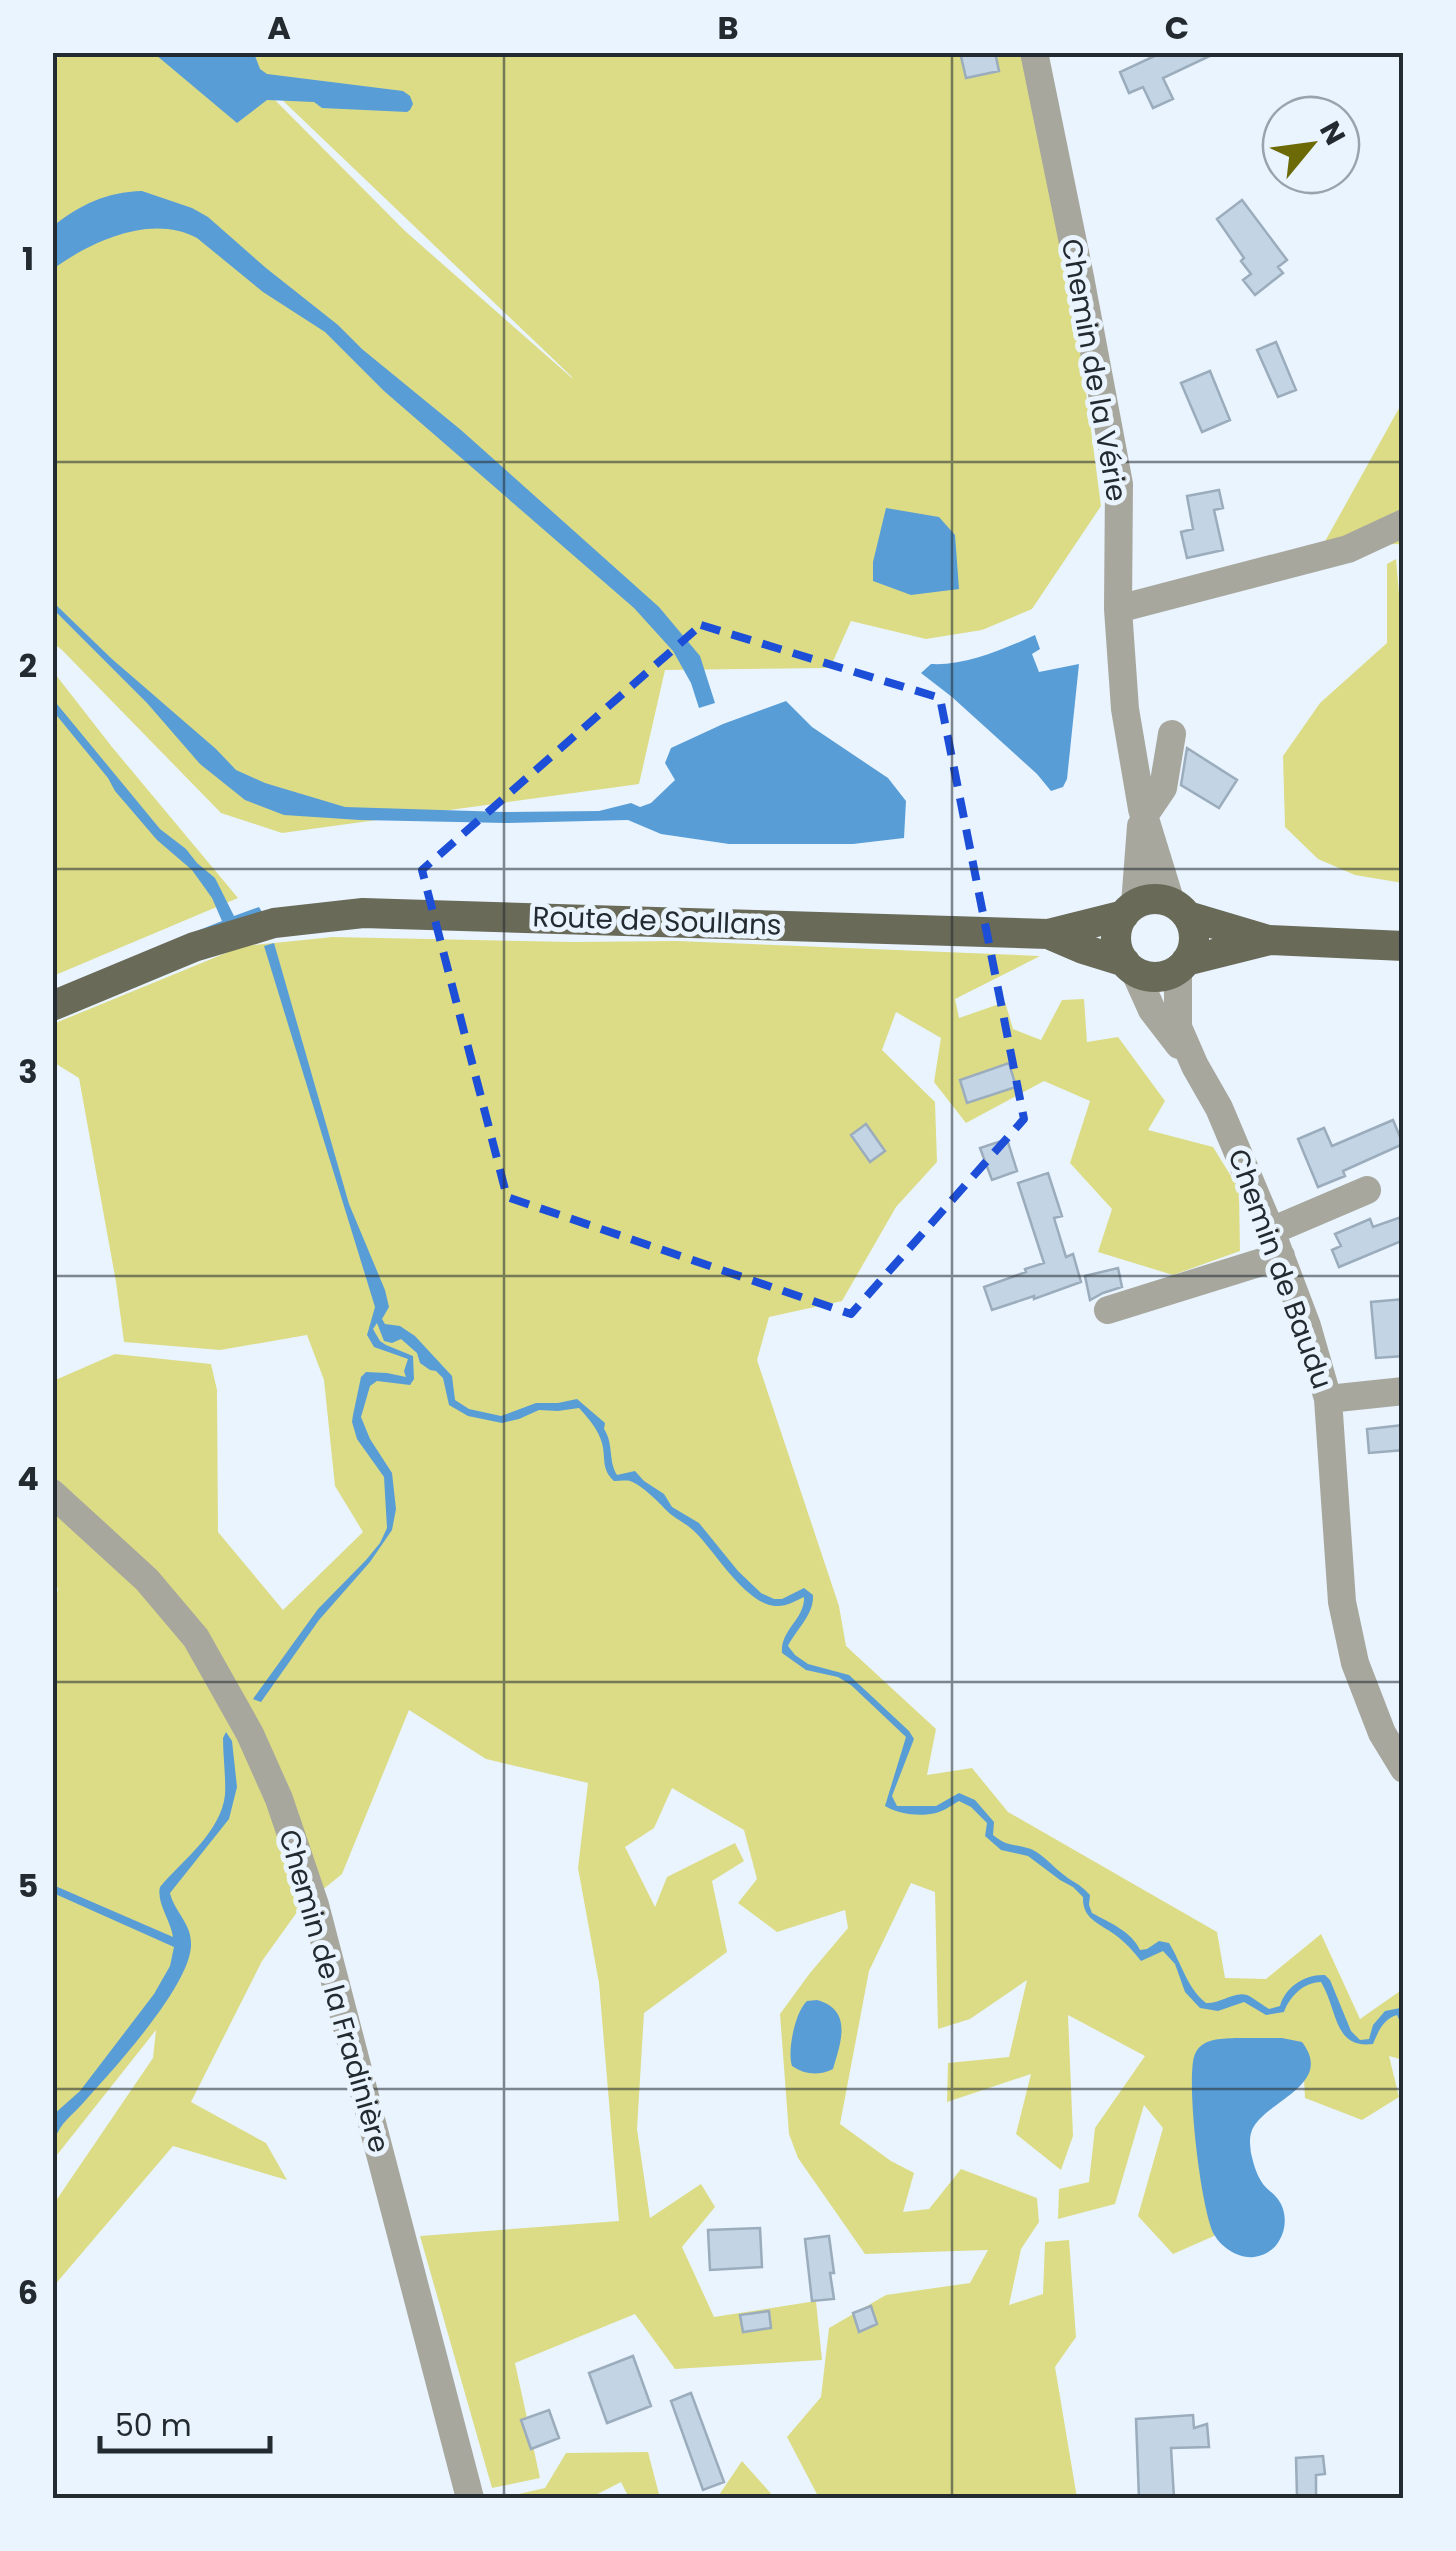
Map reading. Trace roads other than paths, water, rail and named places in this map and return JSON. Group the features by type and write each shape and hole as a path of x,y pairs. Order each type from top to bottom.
{"main road":[{"path":"1268,940 1157,976 1144,975 1129,966 1116,939 1130,909 1154,899 1268,940 1404,946"},
{"name":"Route de Soullans","path":"52,1006 194,947 305,918 363,913 1048,934 1130,909"},
{"path":"1179,909 1193,928 1194,940 1182,965"},
{"name":"Route de Soullans","path":"1048,934 1129,966"}],"street":[{"name":"Chemin de la Vérie","path":"1034,52 1119,484 1118,609 1125,709 1143,813 1179,909"},
{"path":"1118,609 1348,549 1404,523"},
{"path":"1143,813 1163,788 1172,734"},
{"name":"Chemin de la Vérie","path":"1130,909 1143,813"},
{"name":"Chemin de Baudu","path":"1182,965 1178,1027 1219,1108 1276,1243 1307,1326 1328,1400 1342,1602 1356,1663 1382,1733 1404,1769"},
{"name":"Chemin de Baudu","path":"1129,966 1152,1010 1195,1066"},
{"path":"1108,1310 1276,1243 1368,1190"},
{"path":"1328,1400 1404,1391"},
{"name":"Chemin de la Fradinière","path":"52,1493 147,1580 196,1638 250,1734 279,1799 315,1905 470,2498"}],"water":[{"path":"157,53 254,53 260,69 267,74 403,91 413,104 407,112 322,108 314,102 267,100 237,123"},
{"path":"142,191 208,217 461,430 659,607 700,656 715,703 699,708 691,683 673,651 634,608 384,391 325,332 263,292 197,238 160,228 122,234 85,249 53,269 53,226 94,201"},
{"path":"886,508 939,517 955,535 959,589 911,595 873,581 873,562"},
{"path":"53,602 236,770 345,807 505,812 599,811 631,803 640,807 651,803 675,780 665,763 671,748 786,701 812,727 888,778 906,801 904,838 853,844 729,844 661,834 628,820 506,823 284,815 245,800 200,764 147,703 53,609"},
{"path":"1035,635 1040,649 1032,654 1039,672 1079,664 1067,779 1063,787 1051,791 1037,774 921,673 931,664 971,659"},
{"path":"52,698 160,829 215,878 234,916 259,907 262,912 144,952 222,921 212,898 192,870 157,840 53,711"},
{"path":"274,943 349,1204 385,1290 389,1307 382,1319 385,1324 400,1326 415,1336 452,1376 455,1400 469,1409 501,1416 536,1403 577,1399 605,1423 617,1475 635,1471 664,1494 672,1507 699,1523 761,1593 782,1599 804,1588 813,1595 808,1615 788,1646 808,1664 849,1675 909,1731 914,1739 892,1796 897,1806 936,1806 959,1793 975,1800 994,1822 993,1835 1040,1854 1090,1895 1092,1913 1126,1933 1140,1950 1159,1941 1169,1943 1189,1983 1206,2003 1242,1994 1269,2009 1280,2006 1297,1983 1325,1975 1351,2031 1360,2040 1369,2039 1373,2025 1385,2011 1400,2008 1403,2029 1397,2015 1385,2023 1373,2044 1350,2040 1338,2025 1321,1982 1298,1991 1284,2012 1266,2015 1244,2002 1218,2011 1200,2008 1185,1992 1175,1964 1163,1951 1141,1961 1090,1917 1083,1897 1073,1887 1028,1856 1001,1850 985,1836 987,1823 971,1807 959,1801 939,1812 916,1815 885,1806 906,1737 851,1685 838,1677 806,1670 782,1653 804,1597 787,1605 764,1603 732,1576 689,1526 649,1493 630,1481 614,1481 606,1468 598,1433 579,1408 539,1410 502,1423 468,1416 449,1405 443,1378 420,1363 417,1353 401,1339 384,1341 377,1323 373,1329 380,1341 413,1356 414,1379 410,1385 377,1381 370,1386 361,1417 392,1473 396,1509 392,1530 370,1562 319,1620 261,1702 253,1699 318,1609 366,1560 387,1528 384,1477 357,1439 352,1422 361,1377 366,1372 406,1377 408,1359 374,1347 367,1335 375,1307 264,946"},
{"path":"226,1732 232,1741 237,1787 229,1819 170,1893 190,1936 188,1960 149,2026 65,2122 53,2145 53,2115 80,2091 154,1994 170,1966 174,1947 53,1893 53,1885 173,1937 160,1899 160,1887 208,1834 222,1809"},
{"path":"817,2000 836,2011 841,2028 833,2069 823,2073 792,2066 793,2032 799,2014 807,2001"},
{"path":"1235,2038 1302,2042 1310,2057 1310,2070 1304,2081 1260,2119 1251,2133 1256,2171 1280,2203 1285,2219 1277,2244 1254,2257 1232,2252 1215,2236 1200,2175 1193,2115 1195,2054 1207,2042"}]}
